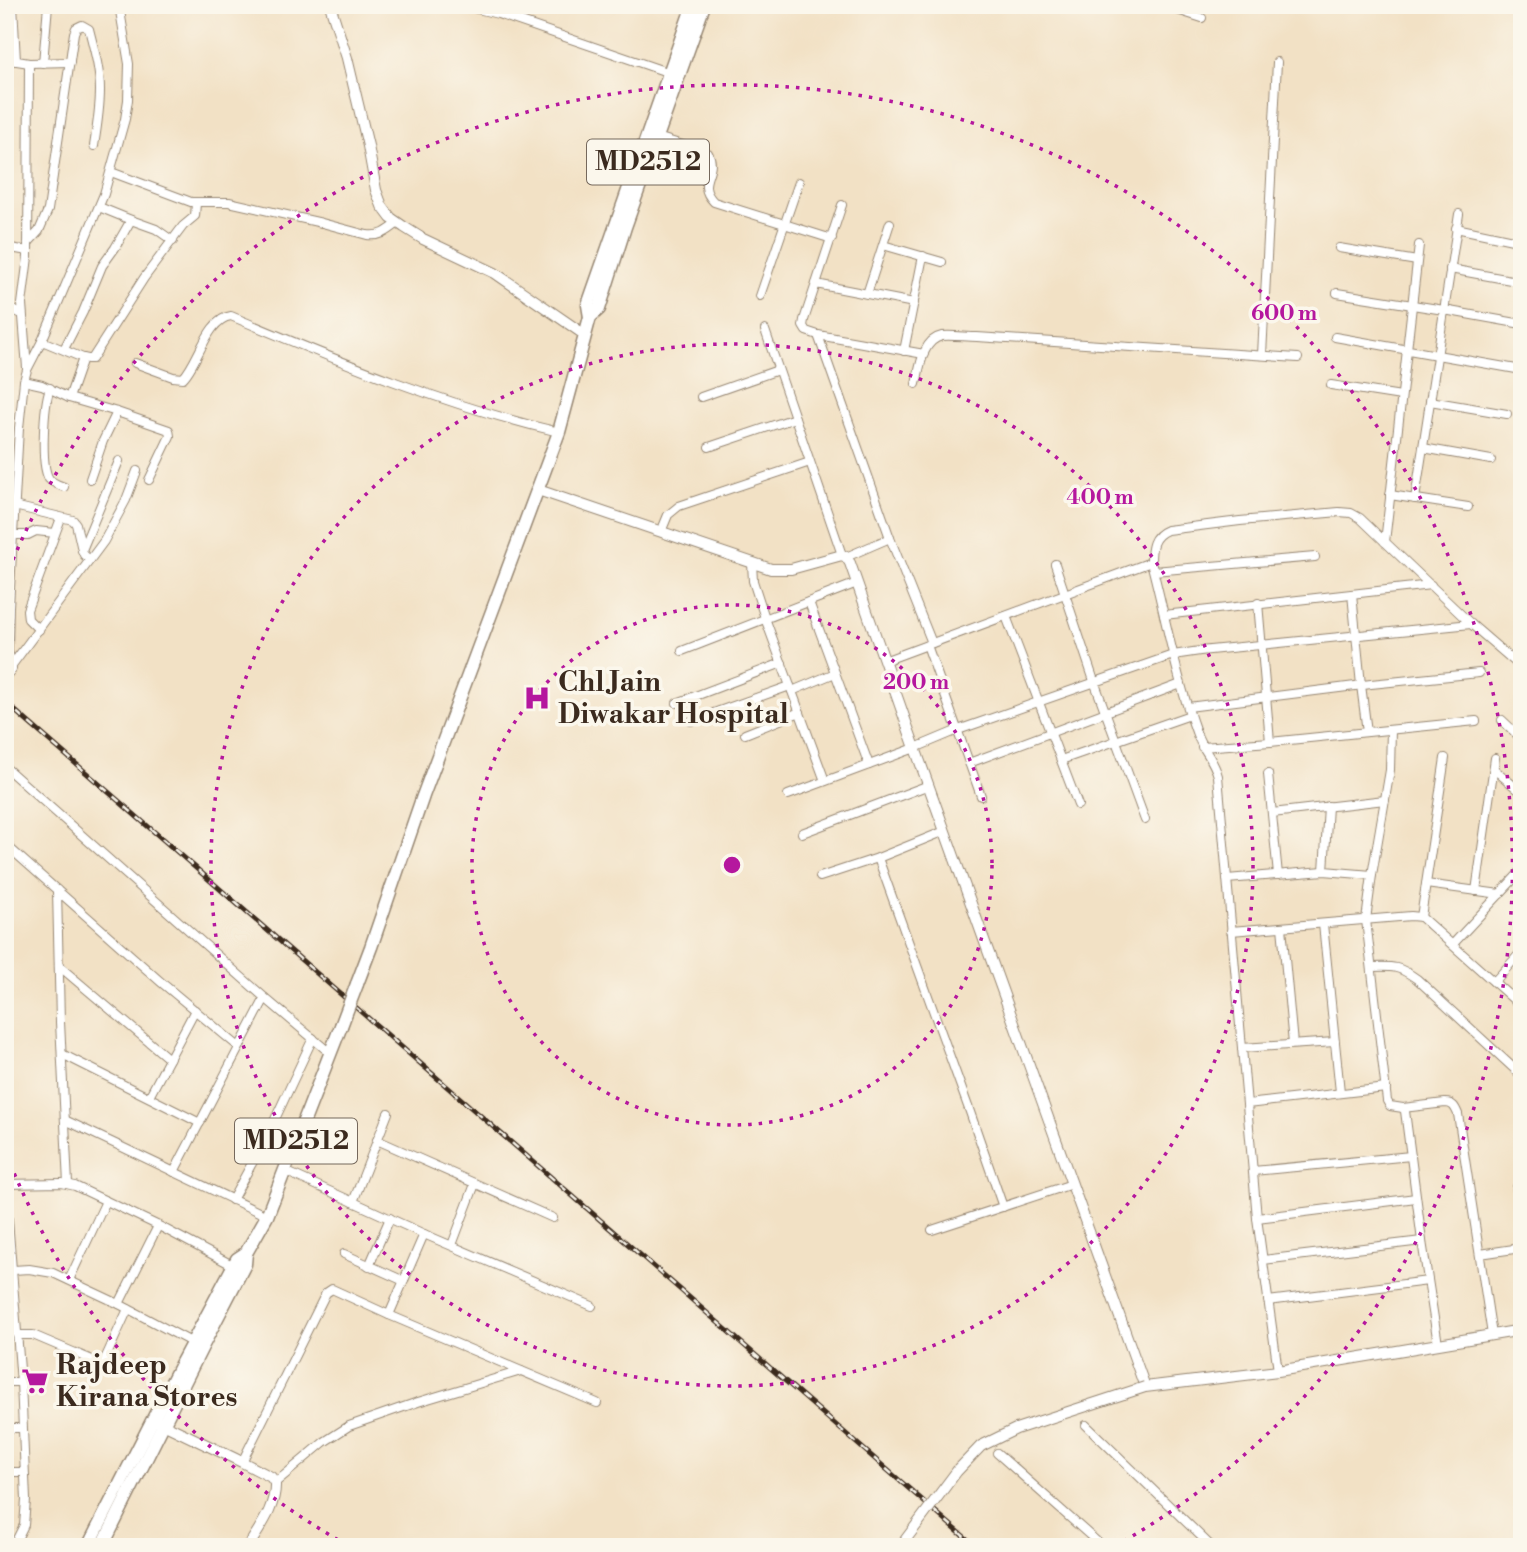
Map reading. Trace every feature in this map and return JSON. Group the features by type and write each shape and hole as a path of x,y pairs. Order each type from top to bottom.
{"main road":[{"name":"MD2512","path":"88,1547 245,1264 246,1253 267,1216 285,1171 371,947 423,796 559,432 590,317 588,304 693,5"},
{"name":"MD2512","path":"590,317 599,309 625,227 704,5"},
{"name":"MD2512","path":"102,1547 192,1343 237,1259 246,1253"}],"street":[{"path":"13,5 9,61 70,62"},
{"path":"43,63 48,5"},
{"path":"12,665 7,650 24,381 99,206 125,119 130,82 119,5"},
{"path":"330,5 347,58 376,190 382,206 398,223 423,239 495,273 585,335"},
{"path":"461,5 498,14 670,73"},
{"path":"1162,5 1202,18"},
{"path":"28,247 48,210 76,28 82,25 89,29 100,88 94,146"},
{"path":"1262,355 1277,62"},
{"path":"27,370 22,314 28,247 29,63"},
{"path":"657,137 708,153 711,163 705,186 714,202 832,239"},
{"path":"111,172 146,184 196,208 229,202 375,236 398,223"},
{"path":"760,296 799,182"},
{"path":"842,205 803,327 806,331 818,335 924,354"},
{"path":"99,206 156,229 173,241"},
{"path":"43,341 85,359 92,359 144,278 183,226 193,218 196,208"},
{"path":"1415,499 1459,214"},
{"path":"64,349 102,266 131,220"},
{"path":"867,294 890,223"},
{"path":"1456,228 1522,243"},
{"path":"883,245 942,262"},
{"path":"1385,542 1419,245"},
{"path":"5,247 28,247"},
{"path":"1339,248 1417,261"},
{"path":"904,351 923,257"},
{"path":"1450,269 1522,282"},
{"path":"816,285 914,303"},
{"path":"1337,292 1522,324"},
{"path":"6,310 22,314"},
{"path":"135,363 183,378 211,331 220,320 231,316 432,396 559,432"},
{"path":"765,330 810,462 844,556 850,563 1145,1387"},
{"path":"818,335 981,796"},
{"path":"916,384 924,354 935,339 943,336 1298,358"},
{"path":"1335,337 1522,370"},
{"path":"69,398 85,359"},
{"path":"701,397 778,370"},
{"path":"24,381 169,430 149,480"},
{"path":"1331,385 1401,396"},
{"path":"50,388 44,411 47,475 55,484 64,488"},
{"path":"1430,401 1507,414"},
{"path":"90,479 103,441 117,412"},
{"path":"709,447 795,418"},
{"path":"1423,448 1490,460"},
{"path":"82,550 119,461"},
{"path":"662,532 668,516 679,506 810,462"},
{"path":"5,677 117,519 137,471"},
{"path":"538,489 771,569 791,569 844,556 890,538"},
{"path":"1390,495 1468,508"},
{"path":"14,506 73,520 84,555 90,560"},
{"path":"1278,1371 1257,1218 1218,776 1212,759 1202,747 1181,684 1153,567 1151,548 1159,533 1167,530 1240,521 1351,513 1360,518 1471,624 1522,668"},
{"path":"39,629 28,619 27,610 61,518"},
{"path":"13,534 28,535 40,531 55,533"},
{"path":"884,661 1065,594 1153,567 1315,557"},
{"path":"752,563 754,581 765,618 825,781"},
{"path":"1055,564 1145,820"},
{"path":"681,651 857,583"},
{"path":"1164,615 1431,585"},
{"path":"1352,594 1367,732"},
{"path":"808,601 869,765"},
{"path":"1258,603 1270,742"},
{"path":"1006,616 1078,805"},
{"path":"788,795 958,730 1173,655 1471,624"},
{"path":"677,703 782,663"},
{"path":"691,721 835,673"},
{"path":"1061,760 1189,711 1266,697 1479,673"},
{"path":"969,763 1181,684"},
{"path":"745,734 800,712"},
{"path":"1502,720 1522,739"},
{"path":"1202,747 1476,721"},
{"path":"1391,730 1391,761 1366,920 1386,1088 1390,1106 1403,1108 1451,1103 1455,1107 1492,1335"},
{"path":"1421,917 1445,758"},
{"path":"1476,891 1495,758"},
{"path":"5,767 330,1053"},
{"path":"1494,769 1522,793"},
{"path":"1268,774 1278,875"},
{"path":"802,833 929,785"},
{"path":"1272,813 1385,800"},
{"path":"1324,871 1328,806"},
{"path":"820,877 878,858 945,831"},
{"path":"5,845 239,1047"},
{"path":"878,858 1003,1207"},
{"path":"1453,944 1521,869"},
{"path":"1227,879 1324,871 1372,875"},
{"path":"1426,884 1500,894"},
{"path":"57,890 68,1184"},
{"path":"1231,931 1421,917 1522,1007"},
{"path":"1323,924 1340,1092"},
{"path":"1282,927 1293,1044"},
{"path":"1494,982 1522,951"},
{"path":"58,966 169,1059"},
{"path":"1371,967 1389,966 1403,969 1417,979 1522,1076"},
{"path":"174,1172 265,998"},
{"path":"149,1097 195,1010"},
{"path":"232,1200 269,1132 313,1038"},
{"path":"1242,1048 1335,1042"},
{"path":"62,1054 200,1122"},
{"path":"1247,1104 1386,1088"},
{"path":"1403,1108 1438,1344"},
{"path":"353,1202 388,1113"},
{"path":"65,1120 267,1216"},
{"path":"377,1140 553,1219"},
{"path":"1253,1171 1411,1156"},
{"path":"285,1171 593,1306"},
{"path":"1522,1178 1516,1190 1522,1200"},
{"path":"13,1547 24,1525 26,1512 18,1335 5,1183 68,1184 158,1226 234,1266"},
{"path":"452,1245 475,1184"},
{"path":"932,1230 1072,1184"},
{"path":"1257,1218 1416,1198"},
{"path":"69,1280 106,1201"},
{"path":"369,1266 390,1218"},
{"path":"119,1304 158,1226"},
{"path":"388,1315 424,1234"},
{"path":"1263,1260 1422,1241"},
{"path":"1480,1254 1514,1249 1522,1245"},
{"path":"344,1254 404,1281"},
{"path":"13,1270 39,1269 53,1273 192,1343"},
{"path":"1268,1301 1428,1281"},
{"path":"242,1462 328,1290 335,1289 388,1315 597,1403"},
{"path":"5,1302 15,1302"},
{"path":"18,1335 33,1335 99,1363 105,1359 128,1310"},
{"path":"900,1547 957,1471 981,1446 1016,1429 1145,1387 1278,1371 1522,1330"},
{"path":"275,1483 324,1442 349,1426 521,1371"},
{"path":"5,1382 21,1382"},
{"path":"158,1422 271,1477 275,1483 274,1499 247,1547"},
{"path":"1086,1425 1212,1547"},
{"path":"5,1428 22,1428"},
{"path":"997,1453 1103,1547"},
{"path":"5,1472 24,1472"}],"railway":[{"path":"5,702 976,1547"}],"place":[{"name":"Chl Jain Diwakar Hospital","path":"537,698"},
{"name":"Rajdeep Kirana Stores","path":"35,1381"}]}
